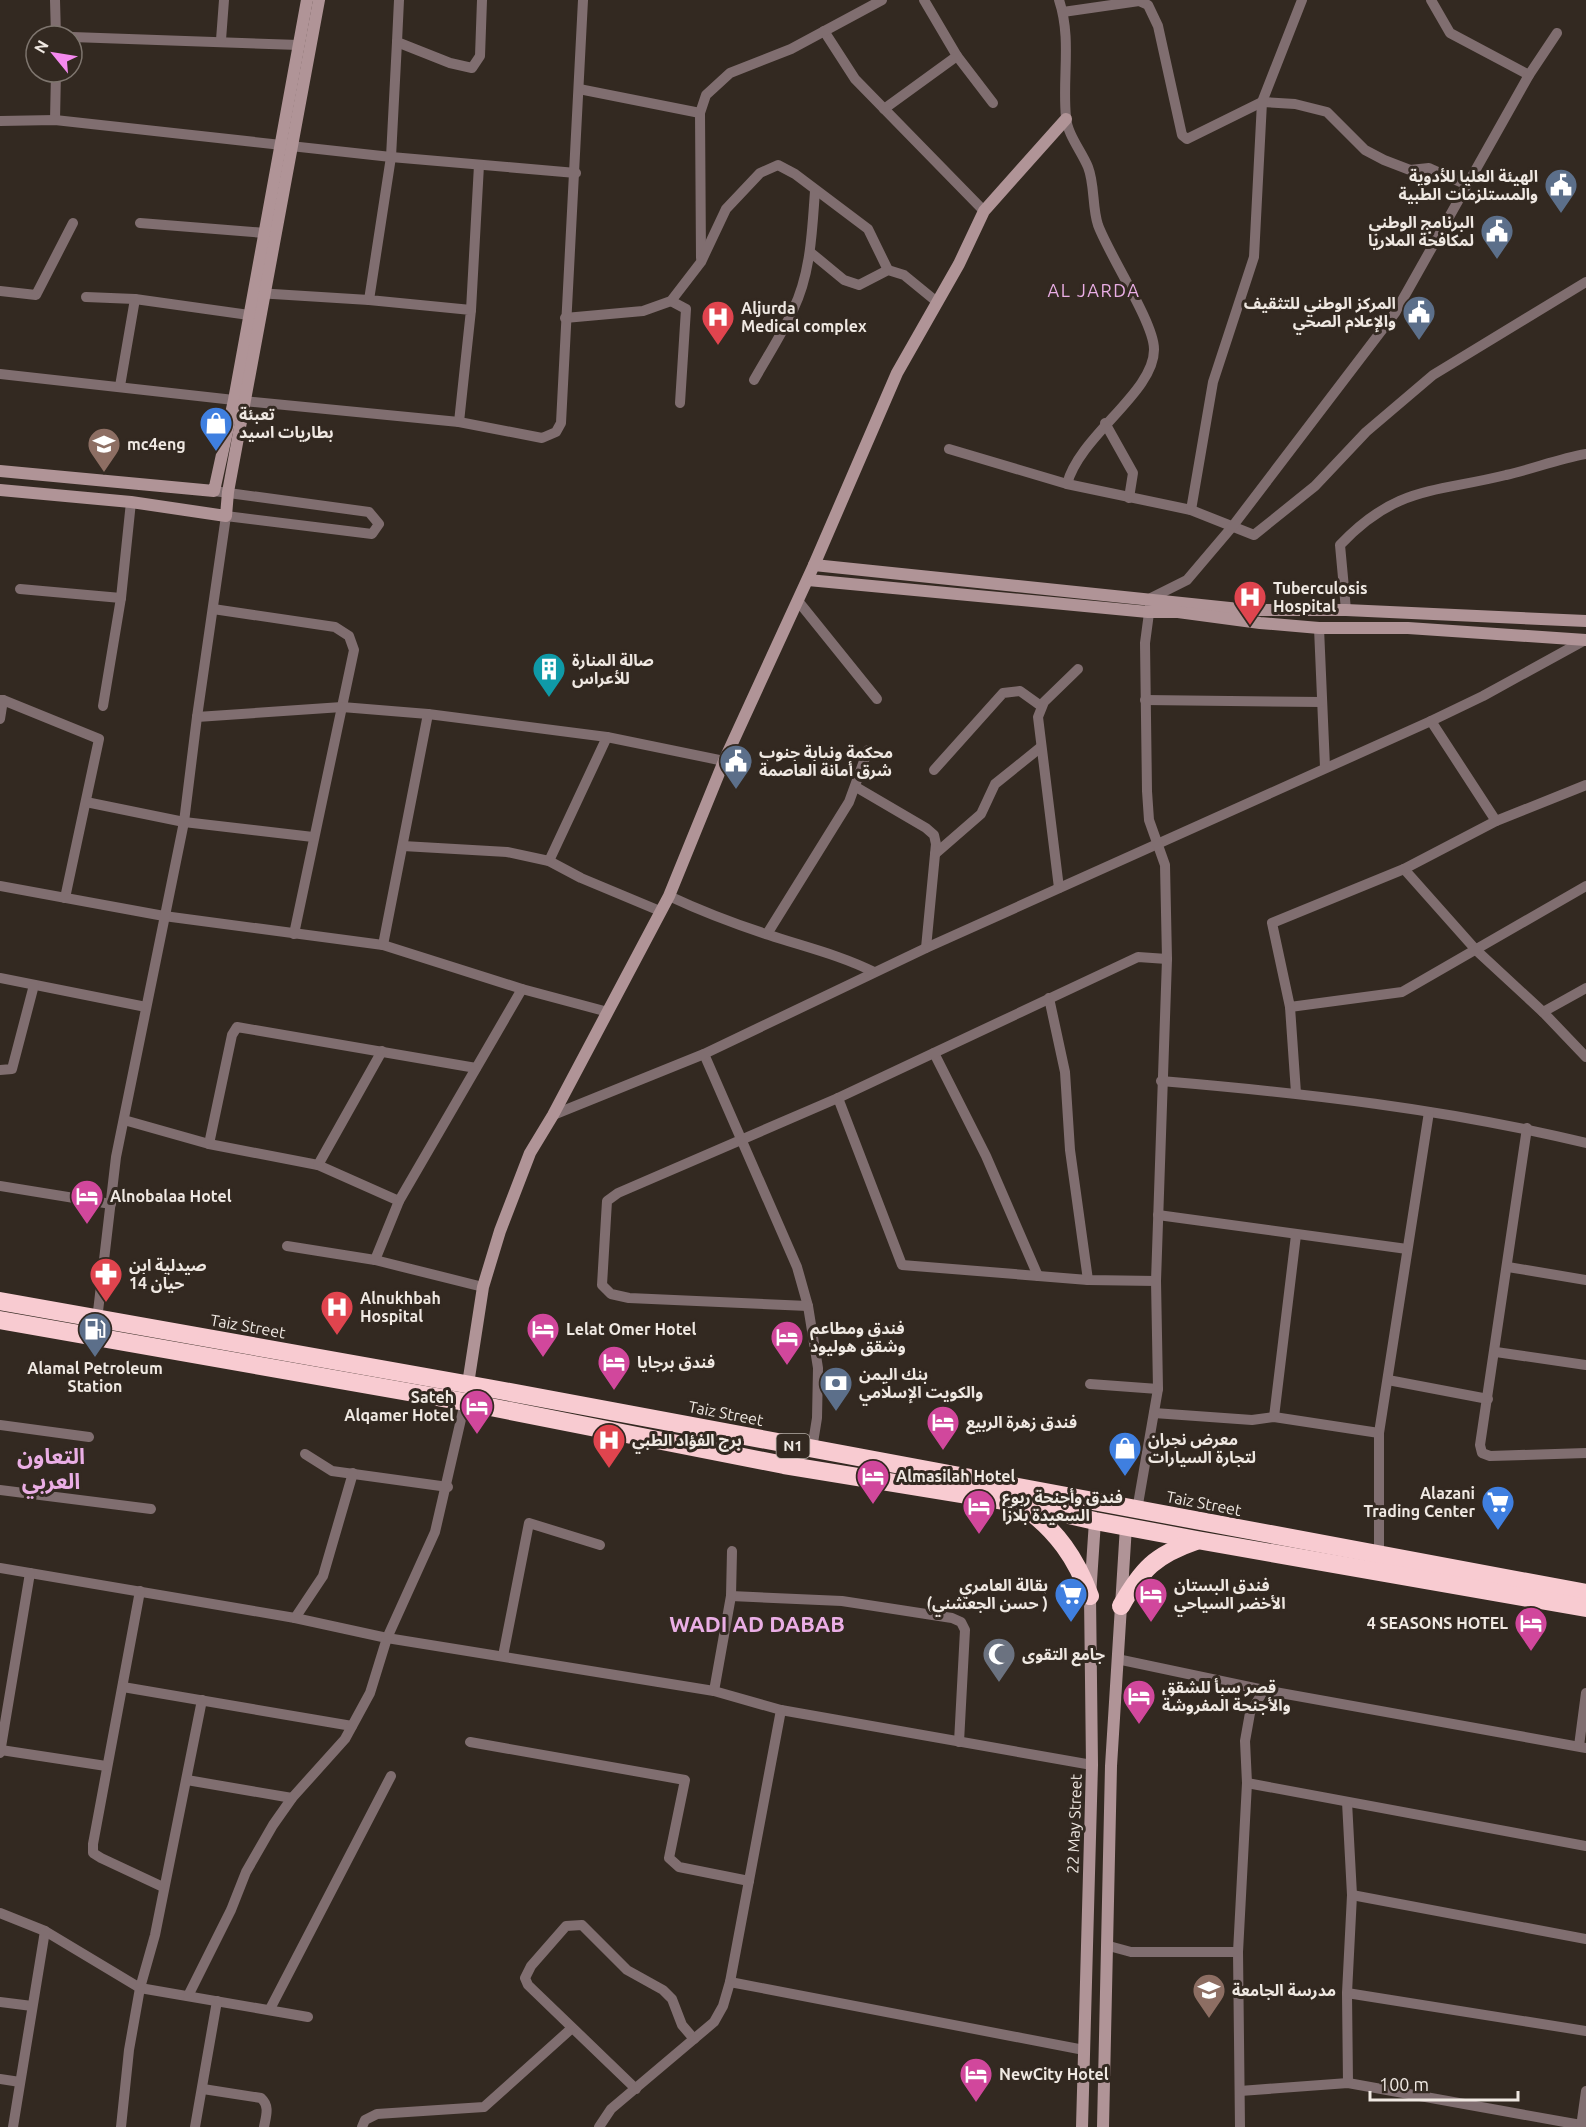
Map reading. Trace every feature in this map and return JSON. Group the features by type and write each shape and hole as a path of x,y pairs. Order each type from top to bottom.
{"highway":[{"name":"Taiz Street","path":"0,1301 466,1393 784,1464 1017,1503 1095,1521 1197,1540 1586,1608"},
{"name":"Taiz Street","path":"0,1320 812,1449 1586,1593"},
{"path":"784,1464 788,1445"},
{"path":"1017,1503 1062,1540 1080,1569 1090,1596"},
{"path":"1121,1606 1138,1576 1157,1557 1197,1540"}],"street":[{"path":"55,0 56,24"},
{"path":"221,40 224,0"},
{"path":"212,513 214,491 239,401 287,144 307,0"},
{"path":"97,1320 124,1120 184,822 226,516 249,315 259,294 265,233 319,0"},
{"path":"369,300 391,157 399,0"},
{"path":"397,42 450,63 472,68 480,56 482,0"},
{"path":"0,374 239,401 459,422 542,438 556,432 561,423 565,318 576,173 583,0"},
{"path":"701,262 700,113 706,95 730,73 791,49 882,0"},
{"path":"924,0 957,57 993,103"},
{"path":"1059,0 1063,12 1068,57 1066,119 1089,170 1098,224 1146,326 1154,349 1148,374 1124,405 1085,446 1071,469 1067,484"},
{"path":"1191,510 1213,382 1254,257 1262,102 1302,0"},
{"path":"1431,0 1450,33 1529,75"},
{"path":"1063,12 1138,1 1148,5 1158,26 1182,135 1187,139 1262,102 1295,104 1327,112 1357,143 1384,160 1410,170 1429,168 1467,185"},
{"path":"824,31 855,79 984,211"},
{"path":"1151,598 1187,580 1232,527 1395,313 1529,75 1557,33"},
{"path":"84,37 221,40 299,45"},
{"path":"884,109 957,57"},
{"path":"55,120 56,84"},
{"path":"579,89 700,113"},
{"path":"188,1996 231,1910 246,1872 292,1798 345,1739 370,1693 387,1638 435,1532 448,1487 483,1287 500,1231 530,1153 553,1115 669,896 724,760 808,580 897,373 959,264 984,211 1066,119"},
{"path":"0,121 55,120 391,157 576,173"},
{"path":"459,422 471,310 479,165"},
{"path":"565,318 643,311 671,302 701,262 726,209 760,173 778,165 795,174 868,229 888,270"},
{"path":"754,380 794,309 810,252 815,191"},
{"path":"0,291 36,295 73,223"},
{"path":"140,223 265,233"},
{"path":"810,252 844,280 859,285 888,270 904,275 937,302"},
{"path":"949,449 1067,484 1191,510 1254,535 1315,486 1366,432 1432,375 1586,282"},
{"path":"259,294 369,300 471,310"},
{"path":"86,297 135,299 249,315"},
{"path":"120,386 135,299"},
{"path":"671,302 686,309 680,403"},
{"path":"1105,423 1133,472 1129,498"},
{"path":"1346,610 1340,545 1361,523 1385,506 1415,494 1506,476 1586,454"},
{"path":"0,471 228,492 369,512 379,524 372,534 131,502 0,490"},
{"path":"103,706 121,598 131,502"},
{"path":"814,565 1151,598 1249,610 1346,610 1586,621"},
{"path":"808,580 1148,612 1178,612 1319,628 1408,628 1586,639"},
{"path":"20,589 121,598"},
{"path":"1137,1510 1158,1389 1156,1281 1161,1081 1167,959 1165,865 1149,820 1145,643 1151,598"},
{"path":"798,601 878,699"},
{"path":"213,609 335,627 349,636 354,650 294,934"},
{"path":"1319,628 1325,767"},
{"path":"553,1115 705,1054 926,948 1431,721 1483,696 1586,639"},
{"path":"1059,888 1038,717 1041,706 1078,669"},
{"path":"934,770 1003,693 1020,691 1041,706"},
{"path":"0,719 2,700 99,739 65,898"},
{"path":"1145,700 1321,702"},
{"path":"197,717 342,706 428,714 607,737 724,760"},
{"path":"383,945 428,714"},
{"path":"1431,721 1496,821"},
{"path":"549,861 607,737"},
{"path":"935,854 981,814 995,784 1041,747"},
{"path":"767,934 834,830 856,787 868,750"},
{"path":"1296,1093 1290,1007 1272,923 1404,869 1496,821 1586,785"},
{"path":"856,787 929,830 935,839 926,948"},
{"path":"86,802 184,822 313,837"},
{"path":"403,846 507,852 549,861 581,878 660,911"},
{"path":"1404,869 1476,950 1543,1012 1586,1057"},
{"path":"0,886 164,916 383,945 522,989 608,1012"},
{"path":"1290,1007 1402,992 1586,886"},
{"path":"669,896 767,934 836,955 874,972"},
{"path":"808,1306 629,1298 611,1294 602,1285 607,1202 618,1193 838,1098 1138,957 1167,959"},
{"path":"0,978 146,1007"},
{"path":"0,1070 12,1069 34,985"},
{"path":"1543,1012 1586,988"},
{"path":"375,1260 399,1201 522,989"},
{"path":"1049,998 1065,1072 1070,1150 1088,1280"},
{"path":"209,1144 232,1035 237,1028 476,1068"},
{"path":"318,1165 382,1051"},
{"path":"934,1053 986,1156 1038,1276"},
{"path":"705,1054 797,1267 808,1306 818,1368 817,1418 812,1449"},
{"path":"1161,1081 1296,1093 1429,1112 1527,1128 1586,1143"},
{"path":"838,1098 902,1265 1088,1280 1156,1281"},
{"path":"1379,1556 1379,1433 1429,1112"},
{"path":"124,1120 209,1144 318,1165 399,1201"},
{"path":"1527,1128 1496,1352 1480,1445 1482,1453 1490,1456 1586,1453"},
{"path":"0,1186 111,1204"},
{"path":"1158,1215 1407,1249"},
{"path":"1274,1417 1296,1234"},
{"path":"287,1246 375,1260 483,1287"},
{"path":"1508,1267 1586,1280"},
{"path":"1496,1352 1586,1365"},
{"path":"1388,1380 1488,1399"},
{"path":"1090,1384 1158,1389"},
{"path":"1154,1413 1252,1420 1274,1417 1379,1433"},
{"path":"0,1425 88,1437"},
{"path":"305,1454 332,1471 448,1487"},
{"path":"295,1618 323,1576 353,1473"},
{"path":"0,1490 151,1509"},
{"name":"22 May Street","path":"1082,2127 1092,1765 1090,1596 1095,1521"},
{"path":"503,1656 529,1523 600,1545"},
{"path":"1103,2127 1111,1766 1126,1526"},
{"path":"714,1691 731,1596 732,1551"},
{"path":"0,1568 295,1618 387,1638 714,1691 781,1710 1092,1765 1111,1766"},
{"path":"30,1573 0,1752 106,1767"},
{"path":"140,1591 106,1767 93,1853 163,1887"},
{"path":"731,1596 842,1601 952,1618 961,1622 965,1630 959,1742"},
{"path":"1117,1659 1264,1690 1582,1747 1586,1692"},
{"path":"123,1688 352,1726"},
{"path":"1240,2127 1238,1952 1246,1783 1246,1731 1250,1713 1264,1690"},
{"path":"121,2127 129,2049 140,1988 155,1935 202,1700"},
{"path":"599,2127 611,2109 714,2022 723,2006 730,1982 781,1710"},
{"path":"470,1742 685,1780 669,1858 679,1867 749,1881"},
{"path":"270,2009 391,1776"},
{"path":"187,1780 292,1798"},
{"path":"1246,1783 1586,1846"},
{"path":"1347,1802 1352,1895 1347,1993 1348,2083"},
{"path":"1352,1895 1586,1938"},
{"path":"0,1913 45,1931 140,1988 308,2017"},
{"path":"636,2089 528,1985 525,1978 531,1965 566,1926 574,1924 588,1929 627,1970 663,1990 672,1999 682,2025 694,2039"},
{"path":"13,2127 45,1931"},
{"path":"1087,1946 1108,1946 1131,1952 1238,1952"},
{"path":"730,1982 1084,2050"},
{"path":"1347,1993 1586,2031"},
{"path":"195,2127 216,2001"},
{"path":"0,2002 32,2006"},
{"path":"362,2127 365,2120 377,2114 484,2107 572,2028"},
{"path":"0,2079 20,2082"},
{"path":"1240,2091 1348,2083 1581,2126 1586,2091"},
{"path":"203,2089 261,2098 266,2103 267,2109 264,2127"}],"place":[{"name":"الهيئة العليا للأدوية والمستلزمات الطبية","path":"1561,214"},
{"name":"البرنامج الوطني لمكافحة الملاريا","path":"1497,260"},
{"name":"المركز الوطني للتثقيف والإعلام الصحي","path":"1419,341"},
{"name":"Aljurda Medical complex","path":"718,346"},
{"name":"تعبئة بطاريات اسيد","path":"216,452"},
{"name":"mc4eng","path":"104,473"},
{"name":"Tuberculosis Hospital","path":"1250,626"},
{"name":"صالة المنارة للأعراس","path":"549,698"},
{"name":"محكمة ونيابة جنوب شرق أمانة العاصمة","path":"736,790"},
{"name":"Alnobalaa Hotel","path":"87,1225"},
{"name":"صيدلية ابن حيان 14","path":"106,1303"},
{"name":"Alnukhbah Hospital","path":"337,1336"},
{"name":"Alamal Petroleum Station","path":"95,1358"},
{"name":"Lelat Omer Hotel","path":"543,1358"},
{"name":"فندق ومطاعم وشقق هوليود","path":"787,1366"},
{"name":"فندق برجايا","path":"614,1391"},
{"name":"بنك اليمن والكويت الإسلامي","path":"836,1412"},
{"name":"Sateh Alqamer Hotel","path":"477,1435"},
{"name":"فندق زهرة الربيع","path":"943,1451"},
{"name":"برج الفؤاد الطبي","path":"609,1469"},
{"name":"معرض نجران لتجارة السيارات","path":"1125,1477"},
{"name":"Almasilah Hotel","path":"873,1505"},
{"name":"Alazani Trading Center","path":"1498,1531"},
{"name":"فندق وأجنحة ربوع السعيدة بلازا","path":"979,1535"},
{"name":"بقالة العامري (حسن الجعشني )","path":"1071,1623"},
{"name":"فندق البستان الأخضر السياحي","path":"1151,1623"},
{"name":"4 SEASONS HOTEL","path":"1531,1652"},
{"name":"جامع التقوى","path":"999,1683"},
{"name":"قصر سبأ للشقق والأجنحة المفروشة","path":"1139,1725"},
{"name":"مدرسة الجامعة","path":"1209,2019"},
{"name":"NewCity Hotel","path":"976,2103"}],"district":[{"name":"AL JARDA","path":"1094,291"},
{"name":"التعاون العربي","path":"51,1468"},
{"name":"WADI AD DABAB","path":"757,1624"}]}
